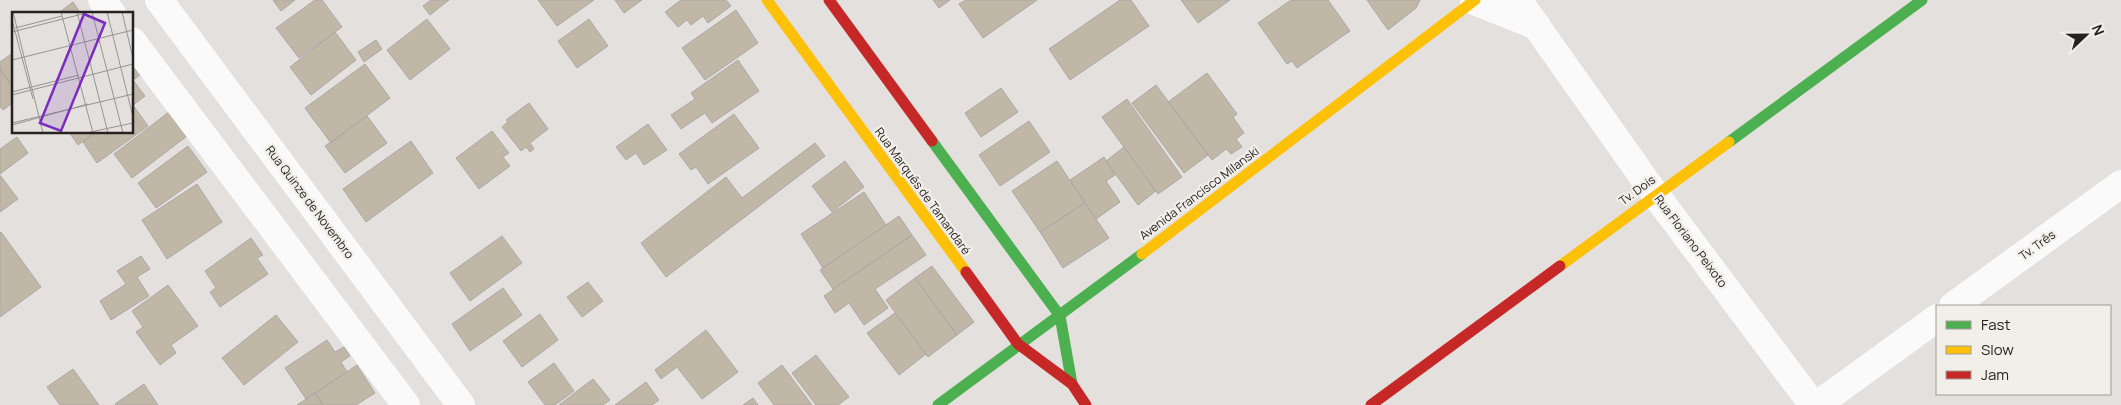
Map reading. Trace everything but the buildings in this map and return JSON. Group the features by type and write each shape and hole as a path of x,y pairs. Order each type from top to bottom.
{"street":[{"path":"102,0 111,12"},
{"name":"Rua Quinze de Novembro","path":"159,0 461,405"},
{"name":"Rua Marquês de Tamandaré","path":"767,0 1018,344 1072,384 1086,405"},
{"name":"Rua Marquês de Tamandaré","path":"829,0 1060,316 1072,384"},
{"path":"1474,0 1537,26"},
{"name":"Avenida Francisco Milanski","path":"938,405 1018,344 1060,316 1474,0"},
{"name":"Rua Floriano Peixoto","path":"1518,0 1655,194 1813,405"},
{"name":"Tv. Dois","path":"1371,405 1655,194 1922,0"},
{"path":"134,44 406,405"},
{"name":"Tv. Três","path":"1954,305 2121,184"},
{"path":"1817,405 1936,319"}],"traffic: fast":[{"path":"1729,142 1922,0"},
{"path":"932,141 1060,316 1072,384"},
{"path":"938,405 1142,254"}],"traffic: slow":[{"path":"767,0 966,272"},
{"path":"1142,254 1475,0"},
{"path":"1560,266 1729,142"}],"traffic: jam":[{"path":"829,0 932,141"},
{"path":"1371,405 1560,266"},
{"path":"966,272 1018,344 1072,384 1086,405"}]}
